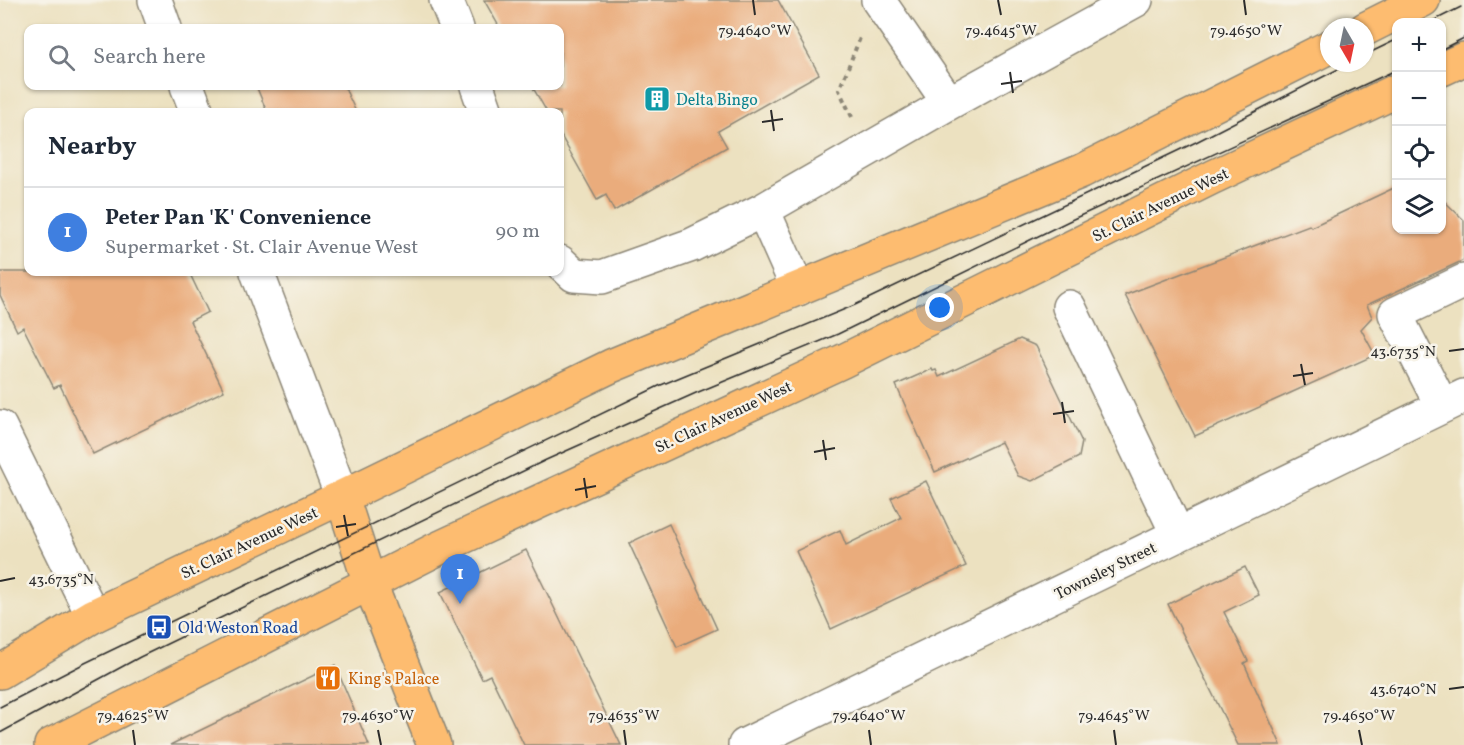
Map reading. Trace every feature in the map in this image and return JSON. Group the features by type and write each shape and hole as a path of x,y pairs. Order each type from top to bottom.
{"main road":[{"path":"1374,24 1423,0"},
{"name":"St. Clair Avenue West","path":"0,672 93,616 610,366 1082,171 1320,52"},
{"path":"1446,67 1464,59"},
{"name":"St. Clair Avenue West","path":"51,745 437,549 843,361 1213,177 1392,93"},
{"path":"342,497 370,584 434,745"}],"street":[{"path":"155,0 164,24"},
{"path":"446,0 455,24"},
{"path":"878,0 949,103"},
{"path":"564,266 574,275 602,277 692,245 763,210 949,103 1136,0"},
{"path":"189,90 195,108"},
{"path":"478,90 485,108"},
{"path":"763,210 798,289"},
{"path":"259,276 342,497"},
{"path":"1453,401 1395,314 1464,281"},
{"path":"1069,307 1178,535"},
{"name":"Townsley Street","path":"745,745 1453,401"},
{"path":"0,427 93,616"}],"path":[{"path":"864,30 839,90 867,150"}],"building":[{"name":"Delta Bingo","path":"484,0 778,0 819,74 718,131 727,147 614,211 606,195 597,200 564,141 564,108 545,108 534,90 564,90 564,24 498,24"},
{"path":"258,90 346,90 354,108 265,108"},
{"path":"1392,189 1392,234 1446,234 1446,203 1464,220 1464,260 1367,305 1372,317 1361,329 1375,355 1195,436 1125,295 1309,225 1311,227"},
{"path":"0,272 24,272 24,276 191,276 208,312 190,321 224,391 93,454 60,385 54,388 23,327 17,331 0,295"},
{"path":"1020,339 1036,346 1082,442 1079,457 1032,481 1018,476 1001,442 935,472 896,385 932,369 936,370 939,377"},
{"path":"926,481 966,566 831,629 796,551 840,530 846,545 901,518 891,498"},
{"path":"669,524 717,629 677,647 629,543"},
{"path":"526,550 621,745 524,745 490,675 482,679 440,592"},
{"path":"1245,567 1259,595 1224,612 1248,661 1244,663 1281,745 1238,745 1168,604"},
{"path":"335,665 369,745 170,745"}],"tram line":[{"path":"1439,18 1461,7"},
{"path":"1446,47 1464,38"},
{"path":"1374,51 1392,42"},
{"path":"0,707 85,663 661,385 855,305 1196,142 1332,72"},
{"path":"0,733 140,657 546,460 696,393 838,334 1071,220 1392,72"}],"place":[{"name":"Delta Bingo","path":"657,99"},
{"name":"Peter Pan 'K' Convenience","path":"460,604"},
{"name":"Old Weston Road","path":"159,627"},
{"name":"King's Palace","path":"328,678"}]}
